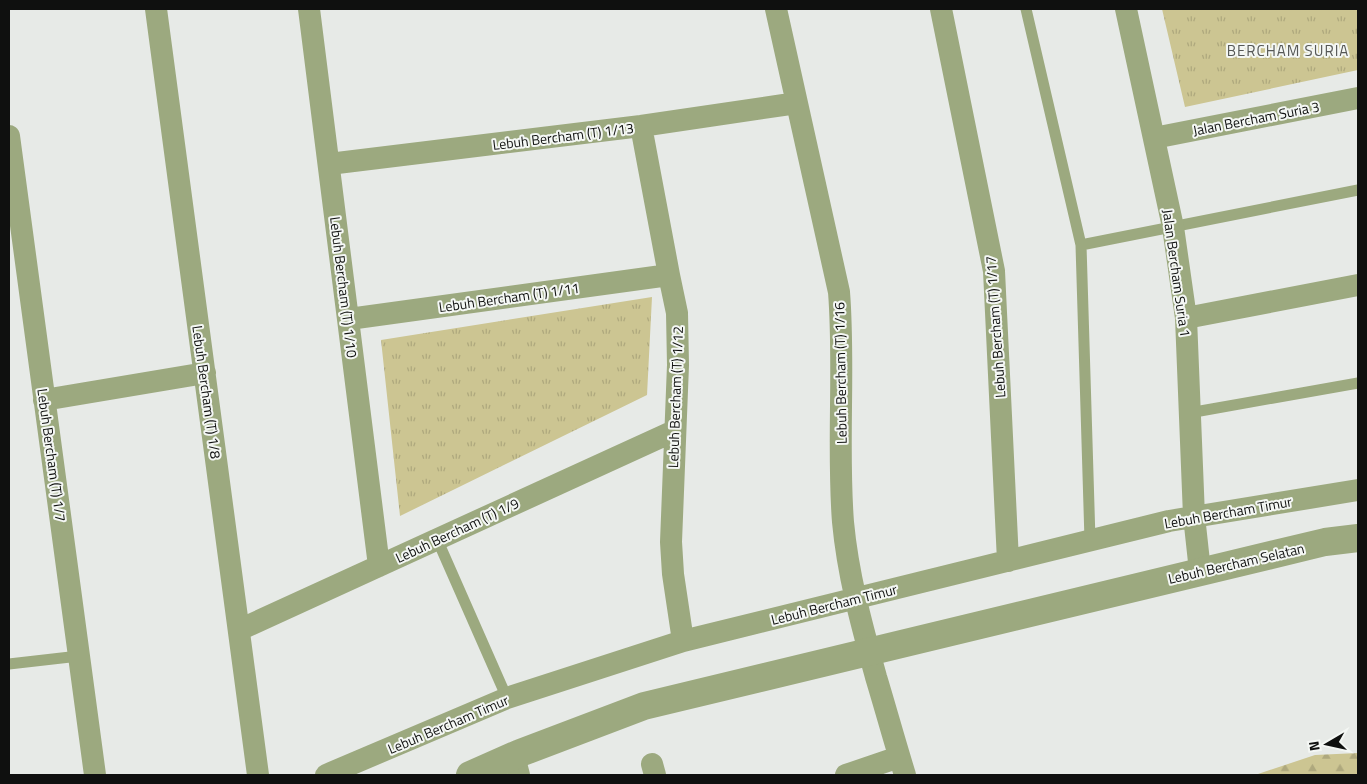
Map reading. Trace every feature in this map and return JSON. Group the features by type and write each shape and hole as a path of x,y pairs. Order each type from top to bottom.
{"street":[{"name":"Lebuh Bercham (T) 1/8","path":"156,9 258,775"},
{"name":"Lebuh Bercham (T) 1/10","path":"309,9 379,566"},
{"name":"Lebuh Bercham (T) 1/16","path":"776,9 839,292 841,322 841,473 850,576 902,766"},
{"name":"Lebuh Bercham (T) 1/17","path":"941,9 994,271 1008,561"},
{"name":"Jalan Bercham Suria 1","path":"1126,9 1173,227 1186,318 1194,516 1200,571"},
{"name":"Jalan Bercham Suria 3","path":"1154,138 1358,98"},
{"name":"Lebuh Bercham (T) 1/13","path":"329,164 641,126 797,103"},
{"name":"Lebuh Bercham (T) 1/12","path":"641,126 678,313 679,336 671,542 673,574 682,641"},
{"name":"Lebuh Bercham (T) 1/7","path":"9,136 95,775"},
{"name":"Lebuh Bercham (T) 1/11","path":"348,319 669,275"},
{"path":"1186,318 1358,285"},
{"path":"44,400 205,372"},
{"name":"Lebuh Bercham (T) 1/9","path":"239,630 674,431"},
{"name":"Lebuh Bercham Timur","path":"326,775 507,698 682,641 1194,516 1358,490"},
{"name":"Lebuh Bercham Selatan","path":"869,651 1325,542 1358,538"},
{"path":"470,775 516,766 644,706 869,651"},
{"path":"846,775 902,766"}],"lane":[{"path":"1026,9 1081,245 1090,540"},
{"path":"1081,245 1358,190"},
{"path":"1190,413 1358,383"},
{"path":"437,539 507,698"},
{"path":"9,664 78,656"}],"green space":[{"path":"1162,9 1358,9 1358,70 1185,107"},
{"path":"652,297 647,395 400,516 381,340"},
{"path":"1358,753 1358,775 1255,775 1315,755"}],"district":[{"name":"BERCHAM SURIA","path":"1288,50"}]}
